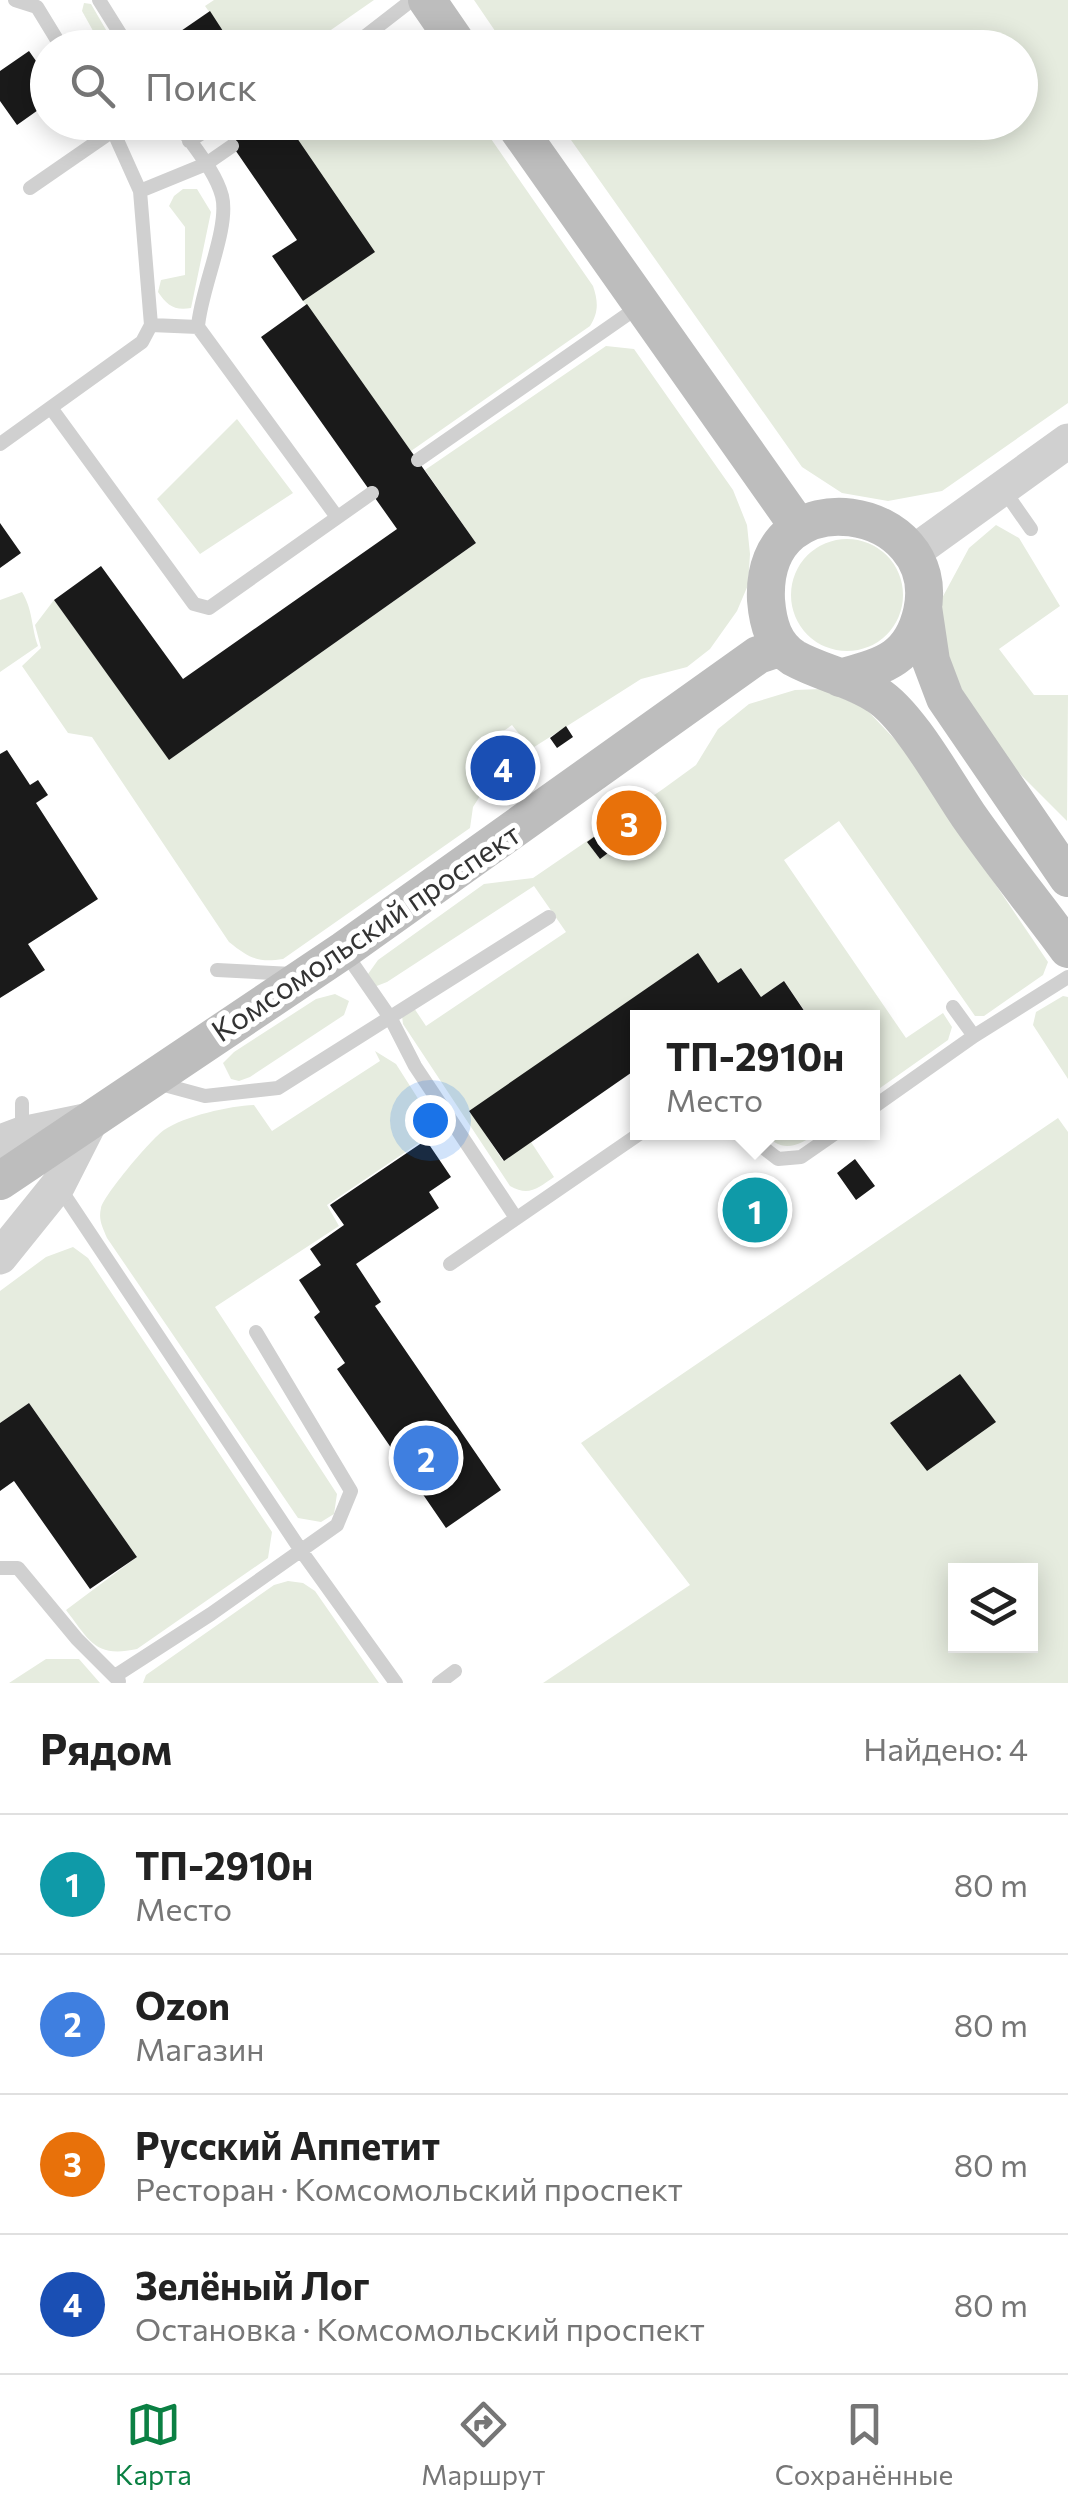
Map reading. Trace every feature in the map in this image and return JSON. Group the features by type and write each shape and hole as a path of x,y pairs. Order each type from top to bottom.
{"main road":[{"path":"427,0 448,30"},
{"path":"527,140 798,526"},
{"path":"1068,878 945,698 931,661 920,576 912,554 883,526 854,516 827,515 798,526 775,554 766,584 767,616 779,648 815,670 879,695 905,723 1068,949"},
{"path":"840,678 890,664 916,633 923,607"},
{"name":"Комсомольский проспект","path":"0,1181 344,950 758,655 779,648"}],"street":[{"path":"912,554 1068,441"},
{"path":"15,1127 91,1120"},
{"path":"0,1257 58,1186 91,1120"}],"lane":[{"path":"15,0 37,8 51,30"},
{"path":"37,8 52,0"},
{"path":"99,0 118,30"},
{"path":"373,30 412,0"},
{"path":"30,188 93,140"},
{"path":"0,444 142,342 151,325 140,191 118,140"},
{"path":"189,141 222,197 222,218 198,327 337,517"},
{"path":"140,191 206,164 232,146"},
{"path":"418,460 642,304"},
{"path":"151,325 198,327"},
{"path":"51,408 194,604 209,608 372,493"},
{"path":"1002,488 1031,529"},
{"path":"146,1081 205,1096 278,1088 549,917"},
{"path":"344,950 516,1218"},
{"path":"217,970 302,975"},
{"path":"880,1102 974,1036 1068,977"},
{"path":"953,1006 974,1036"},
{"path":"450,1264 630,1140"},
{"path":"757,1140 778,1159 801,1157 825,1140"},
{"path":"58,1186 302,1552 396,1683"},
{"path":"0,1568 18,1568 77,1639 118,1679 337,1525 351,1491 256,1332"},
{"path":"439,1683 456,1671"}],"shaded area":[{"path":"214,0 374,0 331,30 222,30 205,6"},
{"path":"474,0 1068,0 1068,403 942,491 888,501 842,493 802,467 571,140 1038,140 1038,30 494,30"},
{"path":"84,3 91,4 106,30 93,30 82,11"},
{"path":"298,140 492,140 593,286 595,316 590,326 411,451 303,301 374,252"},
{"path":"183,189 197,189 211,212 191,308 180,309 158,292 161,280 185,275 185,227 169,206"},
{"path":"606,346 634,349 733,490 747,525 750,554 748,585 737,611 710,649 687,667 641,679 531,749 512,725 468,756 485,788 473,807 470,828 283,959 260,960 242,952 229,942 92,737 68,733 22,666 41,648 35,625 54,600 170,759 476,543 425,470"},
{"path":"237,419 293,493 200,554 157,499"},
{"path":"996,525 1019,538 1060,606 999,649 1034,695 1068,695 1067,821 1016,770 955,680 941,650 941,600 969,548"},
{"path":"847,539 868,543 887,555 899,574 903,595 899,616 887,635 868,647 847,651 826,647 807,635 795,616 791,595 795,574 807,555 826,543"},
{"path":"22,592 38,646 0,672 0,600"},
{"path":"821,689 865,708 904,749 1048,962 1043,975 984,1016 975,1016 839,821 784,860 906,1038 943,1013 952,1027 948,1040 880,1088 880,1010 804,1010 784,981 761,997 741,968 718,983 697,954 470,1111 503,1161 531,1142 554,1177 528,1191 510,1186 403,1024 402,1016 410,1002 426,1026 566,932 534,886 387,982 374,987 368,974 378,960 484,884 533,878 663,789 696,765 718,729 749,704 795,690"},
{"path":"335,994 349,1001 344,1015 250,1077 231,1079 223,1063 234,1052 316,999"},
{"path":"1063,996 1068,997 1068,1079 1033,1025 1036,1012"},
{"path":"375,1051 396,1064 438,1130 327,1205 339,1226 215,1307 337,1494 334,1514 321,1522 298,1518 107,1238 100,1212 119,1180 164,1130 208,1113 254,1105 272,1131 380,1061"},
{"path":"1058,1118 1068,1132 1068,1683 543,1683 690,1585 581,1443"},
{"path":"771,1140 806,1140 790,1146"},
{"path":"73,1247 88,1258 272,1532 268,1558 137,1649 123,1651 102,1649 95,1644 66,1610 137,1557 29,1403 0,1423 0,1291 46,1257"},
{"path":"288,1581 303,1583 315,1591 379,1683 143,1683 146,1675 274,1585"},
{"path":"46,1659 79,1659 100,1683 9,1683"}],"building":[{"path":"210,11 222,30 182,30"},
{"path":"30,52 30,116 17,125 0,101 0,71"},
{"path":"228,140 298,140 375,252 303,301 272,256 297,240"},
{"path":"307,304 476,543 169,760 54,600 101,566 183,679 397,529 261,337"},
{"path":"0,523 21,553 0,568"},
{"path":"566,726 573,737 557,748 550,738"},
{"path":"7,750 30,785 38,780 48,795 36,803 98,899 28,944 45,970 0,998 0,754"},
{"path":"631,810 643,827 600,859 587,842"},
{"path":"698,953 718,983 741,968 761,997 784,981 804,1010 630,1010 630,1074 504,1161 469,1111"},
{"path":"426,1140 451,1177 429,1192 439,1208 356,1264 381,1302 375,1306 501,1490 446,1528 337,1369 345,1363 314,1317 320,1312 299,1280 321,1265 310,1249 344,1225 330,1205"},
{"path":"855,1159 875,1186 856,1200 837,1173"},
{"path":"762,1185 780,1209 747,1233 729,1210"},
{"path":"960,1374 996,1422 927,1471 890,1423"},
{"path":"29,1403 137,1557 90,1589 14,1481 0,1491 0,1423"}],"place":[{"name":"Зелёный Лог","path":"503,768"},
{"name":"Русский Аппетит","path":"629,823"},
{"name":"ТП-2910н","path":"755,1210"},
{"name":"Ozon","path":"426,1458"}]}
